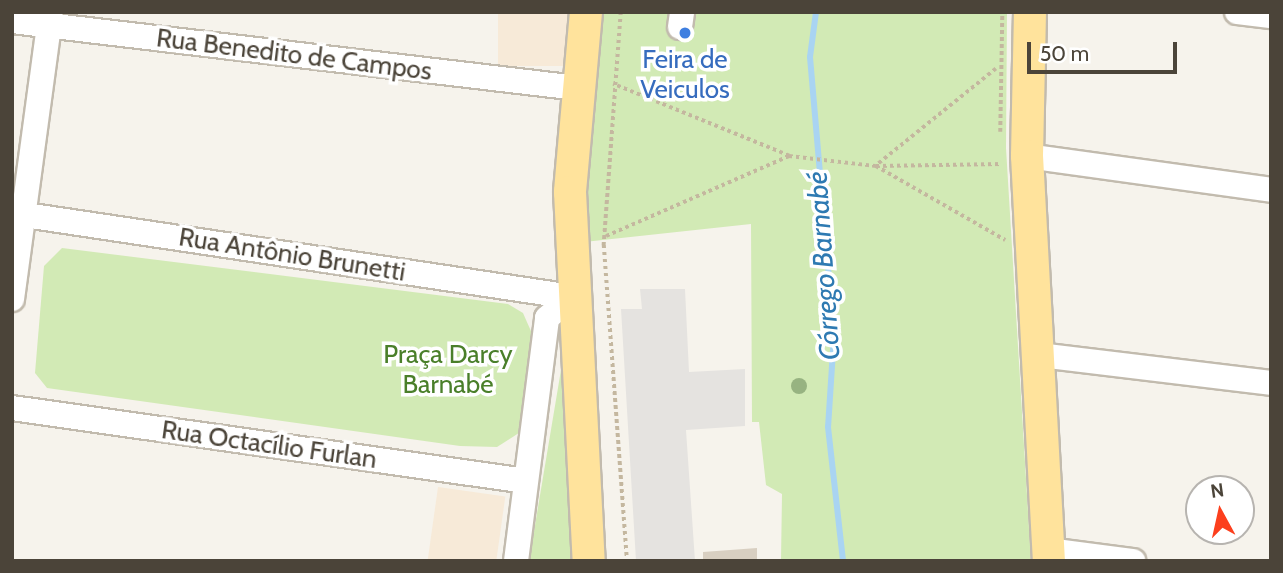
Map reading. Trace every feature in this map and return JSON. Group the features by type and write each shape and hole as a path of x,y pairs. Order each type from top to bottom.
{"main road":[{"path":"586,12 577,88 572,297 589,561"},
{"path":"1030,12 1014,160 1040,355 1049,555"}],"street":[{"path":"1237,12 1271,16"},
{"name":"Rua Benedito de Campos","path":"12,21 50,19 577,88"},
{"path":"12,299 18,214 50,19"},
{"path":"1014,160 1271,190"},
{"name":"Rua Antônio Brunetti","path":"18,214 572,297"},
{"path":"516,561 547,318 572,297"},
{"path":"1040,355 1271,383"},
{"name":"Rua Octacílio Furlan","path":"12,408 526,481"},
{"path":"1049,555 1133,561"}],"path":[{"path":"621,12 613,84 604,237 627,561"},
{"path":"876,166 997,68"},
{"path":"613,84 789,156 876,166 1014,160"},
{"path":"604,237 789,156"},
{"path":"876,166 1005,240"}],"shaded area":[{"path":"498,12 570,12 570,66 498,66"},
{"path":"640,289 685,289 689,372 745,369 745,426 686,430 695,561 636,561 621,309 642,309"},
{"path":"438,487 505,496 496,561 428,561"}],"green space":[{"path":"597,12 1007,12 1006,148 1031,561 781,561 782,494 766,485 759,422 752,422 751,224 584,242"},
{"name":"Praça Darcy Barnabé","path":"62,248 508,304 523,313 534,338 522,431 497,447 460,446 47,388 35,373 44,266"},
{"path":"563,358 577,561 529,561"}],"building":[{"path":"757,548 757,561 703,561 703,552"}],"waterway":[{"name":"Córrego Barnabé","path":"816,12 810,57 834,335 828,427 843,561"}],"place":[{"name":"Feira de Veiculos","path":"685,33"}]}
